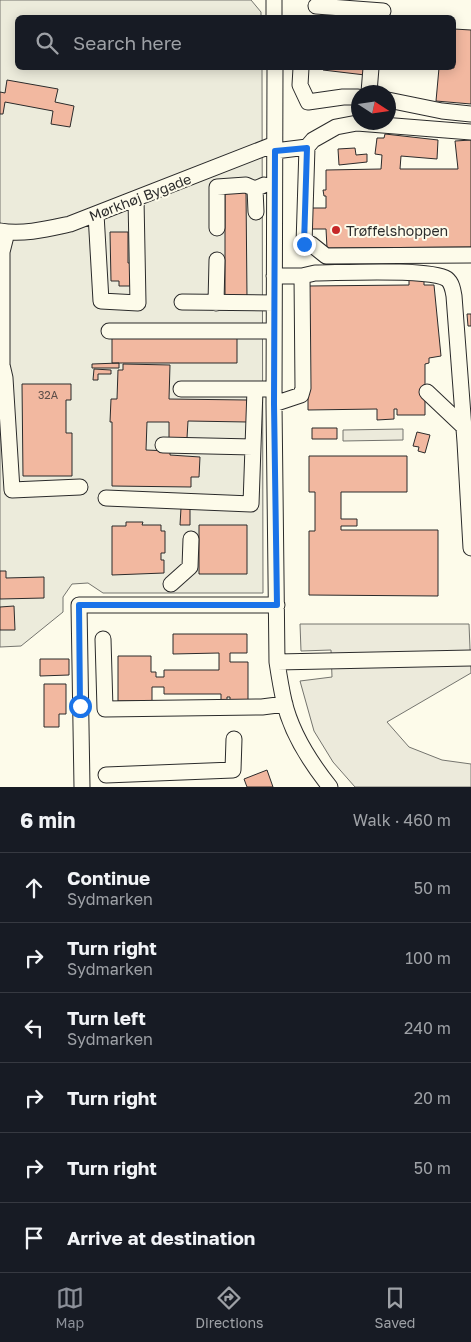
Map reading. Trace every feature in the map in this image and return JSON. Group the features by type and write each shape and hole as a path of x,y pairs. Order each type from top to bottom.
{"street":[{"path":"274,0 274,15"},
{"path":"314,8 382,9"},
{"path":"275,70 274,397 277,662 285,704 298,740 317,772 330,787"},
{"path":"301,70 300,85 308,102 351,97"},
{"path":"370,85 372,70"},
{"path":"275,85 300,85"},
{"path":"396,101 442,111 471,114"},
{"path":"471,132 357,123 336,127 313,140 307,148 304,244 311,244 326,256 471,255"},
{"name":"Mørkhøj Bygade","path":"3,231 39,230 70,224 275,147 307,148"},
{"path":"255,189 275,181"},
{"path":"216,228 217,187 246,184 255,189"},
{"path":"255,189 256,212"},
{"path":"96,214 101,301 138,303 136,199"},
{"path":"3,231 2,365 5,378 12,490 80,487"},
{"path":"216,303 217,260"},
{"path":"274,276 302,276 316,272 422,273 432,274 449,281 454,296 467,436 471,548"},
{"path":"181,389 255,389 274,397 301,394 303,388 302,276"},
{"path":"182,302 274,303"},
{"path":"109,331 274,331"},
{"path":"106,498 252,504 255,389"},
{"path":"427,392 467,436"},
{"path":"163,444 253,448"},
{"path":"171,584 190,567 191,539"},
{"path":"82,787 79,605 277,605"},
{"path":"103,639 105,709 262,707 285,704"},
{"path":"277,662 471,658"},
{"path":"106,775 232,770 234,739"}],"shaded area":[{"path":"0,0 251,0 261,12 261,15 15,15 15,70 262,70 263,593 103,593 88,583 72,584 63,597 63,612 21,646 0,647"},
{"path":"403,429 403,440 343,441 343,430"},
{"path":"300,624 469,624 471,673 387,722 409,747 442,760 471,764 471,787 355,787 333,762 314,731 300,681 332,677 331,650 301,651"}],"building":[{"path":"456,29 471,30 471,104 436,101 439,70 456,70"},
{"path":"323,70 366,70 365,75"},
{"path":"7,80 58,89 55,102 74,106 70,127 51,124 53,111 5,102 3,114 0,114 0,92 5,93"},
{"path":"385,134 438,140 437,159 401,156 400,169 458,169 455,141 471,140 471,247 327,248 326,229 310,229 310,208 326,208 326,196 324,196 323,190 326,190 326,170 381,169 382,155 375,154 377,138 384,138"},
{"path":"355,148 356,155 367,154 367,162 339,165 338,149"},
{"path":"225,191 246,191 247,298 225,298"},
{"path":"110,232 128,232 130,286 119,286 119,281 111,281"},
{"path":"409,279 424,279 424,285 434,285 441,356 429,358 429,363 425,364 425,415 397,415 397,409 394,409 394,419 377,420 377,409 308,410 308,286 409,285"},
{"path":"467,314 471,314 471,326 468,326"},
{"path":"237,336 237,363 112,363 112,337"},
{"path":"119,363 119,368 92,368 92,364"},
{"path":"123,364 170,365 169,399 247,400 247,422 188,421 187,438 169,438 169,422 147,422 146,450 170,451 170,455 200,457 199,477 191,477 191,487 112,486 111,399 117,399 118,370 123,370"},
{"path":"94,369 111,370 111,374 98,374 98,380 93,380"},
{"path":"22,384 71,384 71,400 66,400 66,433 72,433 72,476 23,476"},
{"path":"312,428 337,428 337,439 312,439"},
{"path":"417,432 430,435 425,453 418,451 419,447 413,446"},
{"path":"309,456 407,456 407,492 341,492 341,519 357,519 357,526 341,526 341,530 438,530 438,596 309,595 309,531 315,531 315,492 309,492"},
{"path":"181,508 190,508 190,525 180,525"},
{"path":"126,522 143,522 142,525 161,525 161,531 165,531 165,553 161,553 161,560 164,560 164,573 112,575 112,526 126,526"},
{"path":"199,525 247,525 247,574 199,574"},
{"path":"0,571 6,571 6,578 44,577 44,598 0,599"},
{"path":"14,606 15,630 0,630 0,607"},
{"path":"173,634 247,634 247,653 230,653 230,662 248,662 248,702 230,702 230,697 227,697 227,701 221,701 221,694 164,694 164,687 152,687 152,701 118,701 118,656 151,656 151,672 156,672 156,677 164,677 164,670 219,670 219,653 173,654"},
{"path":"40,659 69,659 69,675 40,676"},
{"path":"44,684 66,684 66,714 59,714 59,727 44,727"},
{"path":"267,770 273,787 247,787 244,779"}],"place":[{"name":"Trøffelshoppen","path":"336,230"}],"route":[{"path":"80,706 79,605 277,605 274,404 275,151 307,148 304,244"}]}
